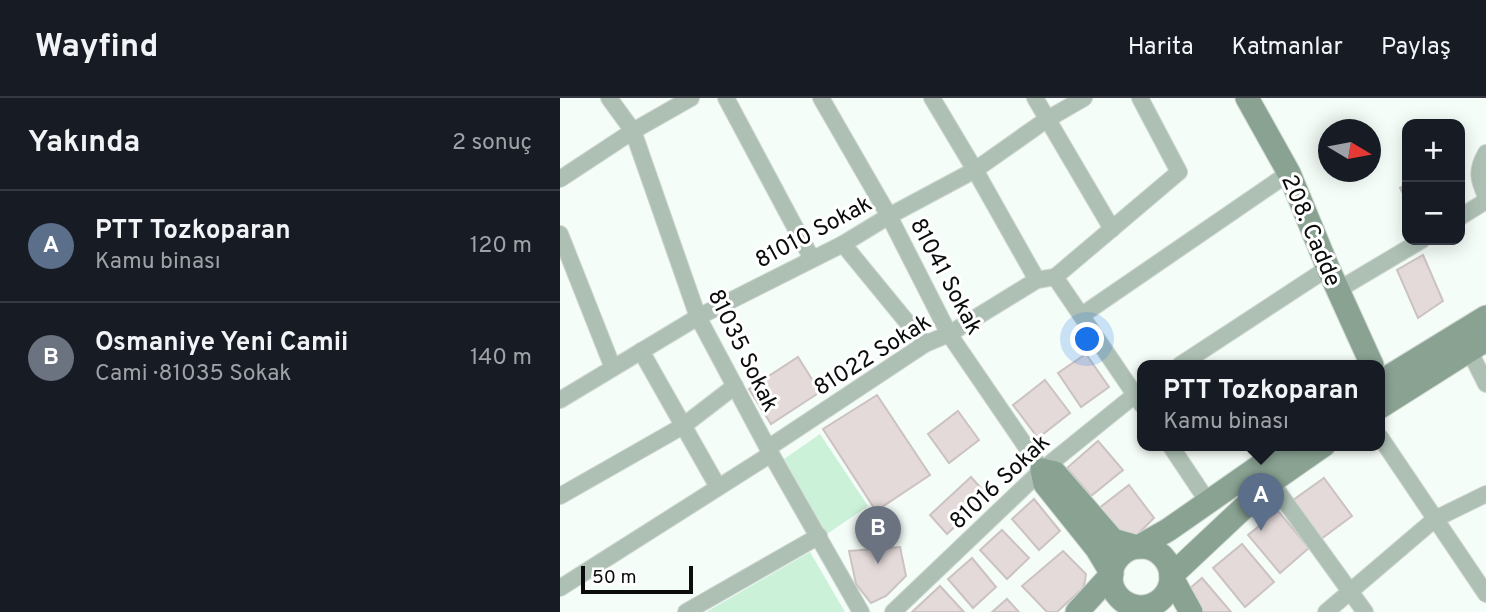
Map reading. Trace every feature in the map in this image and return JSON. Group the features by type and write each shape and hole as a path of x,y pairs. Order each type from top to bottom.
{"main road":[{"name":"208. Cadde","path":"1247,98 1289,173 1370,360"},
{"path":"1385,379 1486,317"},
{"path":"1385,404 1478,345"},
{"path":"1112,574 1097,549 1045,484 1042,470 1055,473 1113,540 1138,547 1157,551 1164,557 1169,566 1170,585 1166,594 1150,610 1131,605 1116,593 1112,574 1120,556 1128,550 1138,547 1168,530 1281,451"},
{"path":"1171,576 1271,482 1315,451"},
{"path":"1077,612 1112,574"},
{"path":"1171,576 1191,612"}],"street":[{"name":"81035 Sokak","path":"609,98 633,131 698,317 769,451 861,612"},
{"path":"560,179 633,131 691,98"},
{"path":"726,98 812,260"},
{"name":"81041 Sokak","path":"821,98 889,216 949,334 1042,470"},
{"path":"932,98 1037,280 1055,277 1179,172 1140,98"},
{"path":"1035,98 1112,229"},
{"name":"81010 Sokak","path":"560,400 698,317 844,244 889,216 975,170 1046,120 1084,98"},
{"path":"1465,214 1486,199 1480,184 1478,167 1486,153"},
{"path":"1082,315 1289,173"},
{"path":"560,234 613,368"},
{"path":"844,244 925,344"},
{"path":"1338,290 1414,245"},
{"path":"1188,360 1328,268"},
{"path":"1055,277 1137,392"},
{"name":"81022 Sokak","path":"560,587 718,487 925,344 949,334 1037,280"},
{"path":"1478,345 1486,384"},
{"path":"641,351 718,487"},
{"path":"560,496 683,426 735,386"},
{"name":"81016 Sokak","path":"893,612 1042,470 1137,398"},
{"path":"1385,444 1486,594"},
{"path":"1174,451 1208,502"},
{"path":"1271,482 1365,612"},
{"path":"1326,612 1435,519 1486,494"},
{"path":"686,612 818,536"}],"green space":[{"path":"820,434 868,506 827,534 784,459"},
{"path":"810,552 845,612 706,612"}],"building":[{"path":"1423,255 1443,301 1418,318 1397,270"},
{"path":"1086,354 1109,387 1081,407 1058,373"},
{"path":"798,357 820,392 771,424 749,389"},
{"path":"1045,380 1070,413 1038,438 1013,405"},
{"path":"877,395 930,475 876,511 823,429"},
{"path":"958,411 979,440 949,463 928,434"},
{"path":"1098,441 1123,470 1091,496 1067,468"},
{"path":"971,477 988,496 947,534 930,515"},
{"path":"1324,478 1352,516 1317,542 1289,503"},
{"path":"1129,485 1154,518 1136,536 1121,535 1098,509"},
{"path":"1034,499 1060,531 1039,550 1012,519"},
{"path":"1278,511 1309,548 1280,573 1248,535"},
{"path":"1002,530 1029,558 1007,579 980,550"},
{"path":"1242,544 1274,582 1245,607 1213,568"},
{"path":"900,547 906,576 886,596 871,603 856,584 849,551"},
{"path":"1063,551 1086,574 1085,581 1083,588 1057,612 1047,612 1022,586"},
{"path":"972,558 996,587 973,608 948,579"},
{"path":"1202,578 1231,612 1199,612 1189,589"},
{"path":"940,586 964,612 912,612"},
{"path":"1007,599 1019,612 992,612"}],"place":[{"name":"PTT Tozkoparan","path":"1261,531"},
{"name":"Osmaniye Yeni Camii","path":"878,564"}]}
